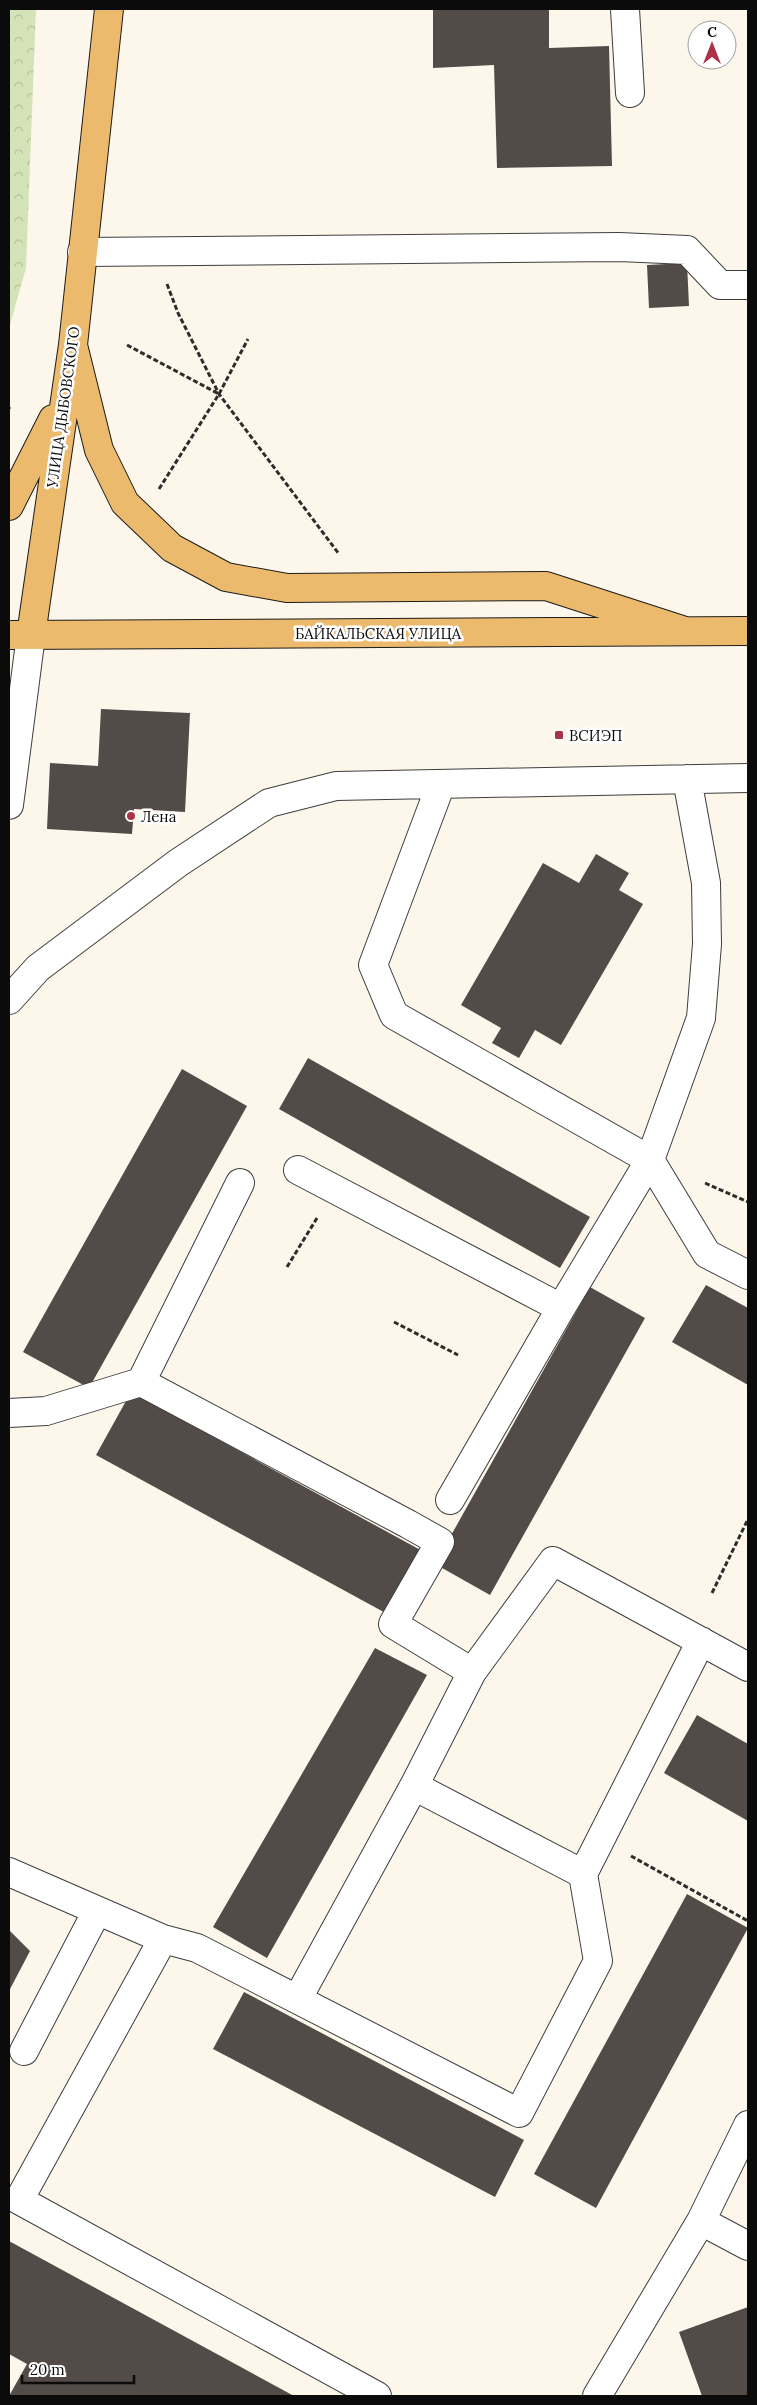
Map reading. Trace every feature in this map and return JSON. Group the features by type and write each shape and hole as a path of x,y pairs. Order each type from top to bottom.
{"main road":[{"name":"УЛИЦА ДЫБОВСКОГО","path":"20,635 73,345 109,9"},
{"path":"73,345 99,450 125,503 172,548 226,577 287,588 546,586 682,630"},
{"path":"9,506 64,395"},
{"name":"БАЙКАЛЬСКАЯ УЛИЦА","path":"20,635 748,631"}],"street":[{"path":"625,9 630,93"},
{"path":"82,252 619,247 687,250 720,285 748,285"},
{"name":"УЛИЦА ДЫБОВСКОГО","path":"9,805 20,635"},
{"path":"9,1000 38,968 178,863 269,803 336,786 748,778"},
{"path":"450,1500 561,1308 650,1160 701,1018 708,944 706,883 687,779"},
{"path":"441,784 373,965 394,1014 650,1160 708,1254 748,1275"},
{"path":"298,1170 561,1308"},
{"path":"141,1382 240,1183"},
{"path":"9,1413 46,1411 141,1382 440,1542 393,1624 472,1672"},
{"path":"298,1998 414,1786 472,1672 552,1561 748,1668"},
{"path":"9,1872 163,1939 197,1948 298,1998 519,2113 598,1961 583,1874 602,1840 701,1641"},
{"path":"414,1786 583,1874"},
{"path":"24,2051 97,1910"},
{"path":"163,1939 19,2200 378,2396"},
{"path":"598,2396 701,2221 748,2125"},
{"path":"701,2221 748,2246"}],"path":[{"path":"154,251 178,313 219,394 344,562"},
{"path":"157,492 219,394 248,339"},
{"path":"128,345 219,394"},
{"path":"287,1267 335,1189"},
{"path":"394,1322 458,1356"},
{"path":"712,1593 748,1519"},
{"path":"602,1840 748,1921"}],"green space":[{"path":"9,9 36,9 26,268 9,328"}],"building":[{"path":"433,9 549,9 549,48 609,46 612,166 497,168 494,65 433,68"},
{"path":"687,263 689,306 649,308 647,265"},
{"path":"101,709 190,713 185,812 134,809 132,834 47,829 50,763 98,766"},
{"path":"596,854 629,873 619,890 643,904 561,1045 535,1030 519,1058 492,1043 501,1028 461,1005 543,863 579,883"},
{"path":"308,1058 590,1217 560,1268 279,1109"},
{"path":"182,1069 247,1106 89,1388 23,1352"},
{"path":"706,1285 748,1308 748,1385 672,1342"},
{"path":"590,1287 645,1318 490,1595 435,1564"},
{"path":"131,1392 426,1553 391,1616 96,1455"},
{"path":"375,1648 427,1675 267,1958 213,1927"},
{"path":"697,1715 748,1744 748,1821 664,1773"},
{"path":"687,1894 748,1928 596,2208 534,2174"},
{"path":"9,1930 30,1951 9,1991"},
{"path":"244,1992 524,2140 495,2197 213,2049"},
{"path":"9,2241 294,2396 9,2396 27,2364 9,2354"},
{"path":"748,2307 748,2396 702,2396 679,2332"}],"place":[{"name":"ВСИЭП","path":"559,735"},
{"name":"Лена","path":"131,816"}]}
